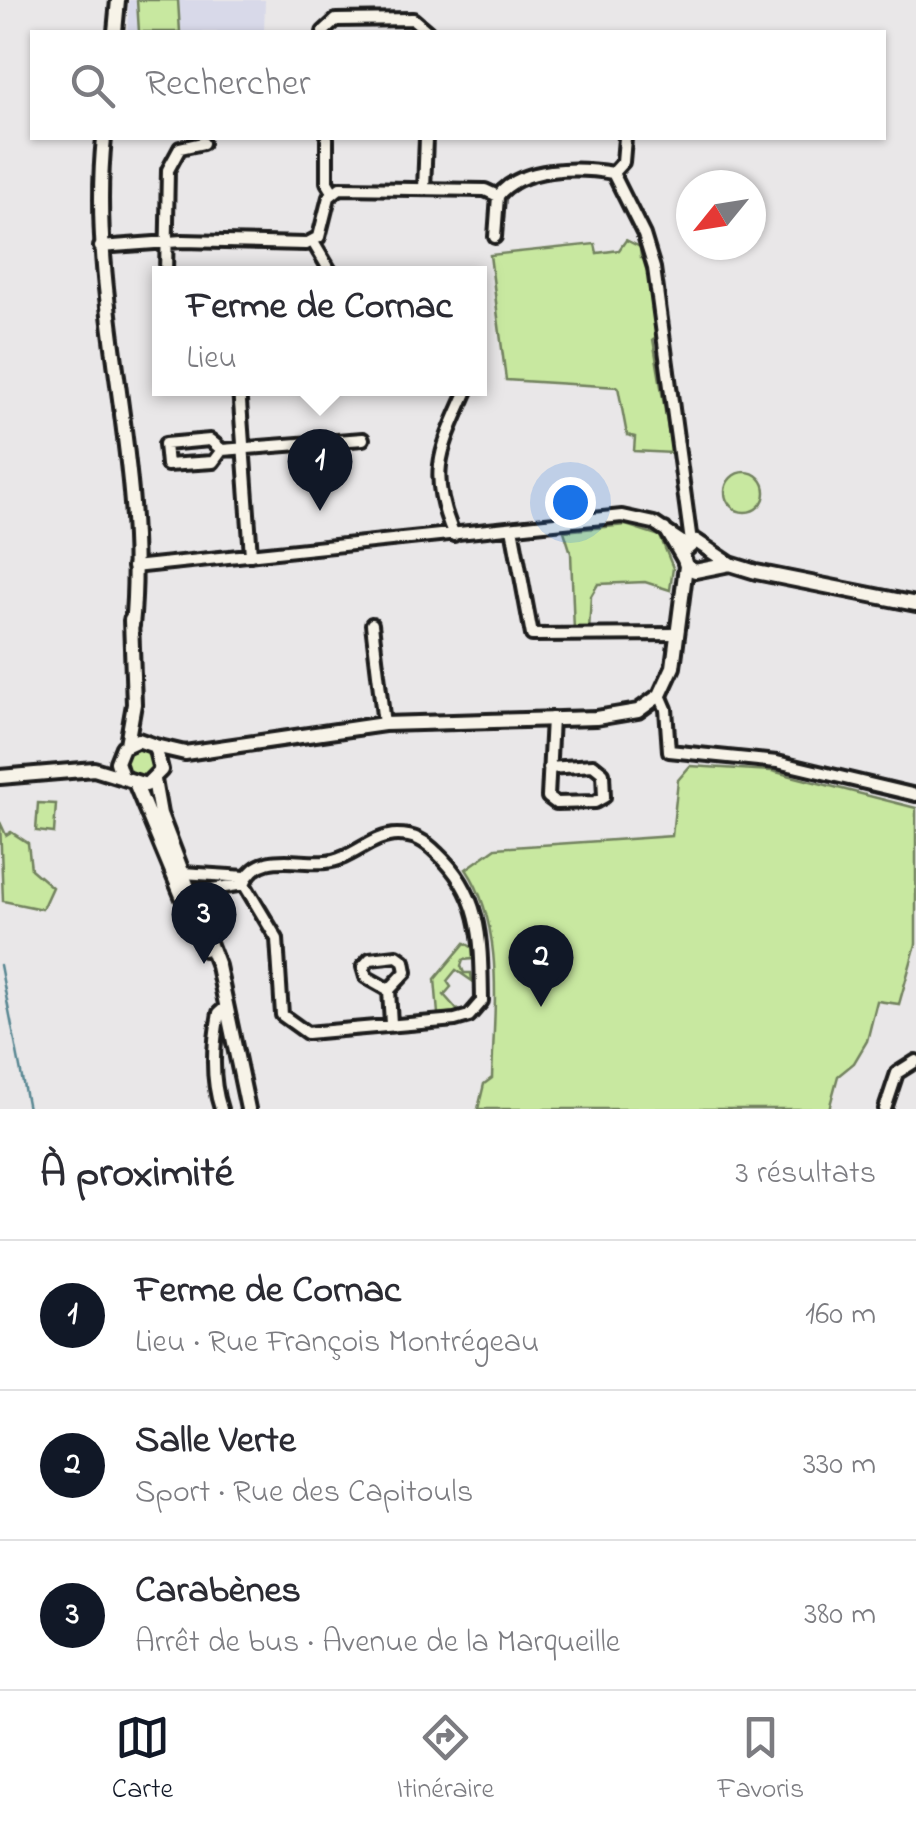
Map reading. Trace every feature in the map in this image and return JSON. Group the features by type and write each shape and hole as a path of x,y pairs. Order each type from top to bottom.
{"street":[{"path":"115,30 118,0"},
{"path":"326,30 336,20 413,19 426,30"},
{"path":"104,140 100,247 126,463 133,567 132,626"},
{"path":"327,140 328,182 333,192"},
{"path":"424,189 426,140"},
{"path":"614,173 623,162 625,140"},
{"path":"166,266 171,161 180,148 203,143"},
{"path":"495,237 498,196 520,178 589,169 614,173"},
{"path":"94,768 123,749 152,744 185,753 384,724 629,714 660,695 673,667 681,583 692,556 692,527 654,268 644,234 614,173"},
{"path":"312,242 324,226 326,204 333,192 347,187 484,190 498,196"},
{"path":"100,247 165,242 312,242"},
{"path":"312,242 327,266"},
{"path":"240,396 251,555"},
{"path":"454,535 442,508 437,465 465,396"},
{"path":"222,450 213,462 167,464 166,444 210,440 222,450 363,439"},
{"path":"122,777 123,749 134,704 126,463"},
{"path":"133,567 632,516 664,528 692,556 870,598 916,604"},
{"path":"512,528 532,634 678,634"},
{"path":"692,556 712,554 730,564"},
{"path":"372,624 384,724"},
{"path":"660,695 666,709 669,752 777,762 916,795"},
{"path":"134,704 152,744 160,814 182,872 184,890"},
{"path":"549,768 593,765 603,772 604,797 595,802 556,804 548,796 549,768 552,718"},
{"path":"136,785 158,775 185,753"},
{"path":"0,778 94,768 136,785 218,977 248,1109"},
{"path":"184,890 245,880 272,860 327,862 394,834 422,838 455,869 472,895 482,1001 469,1016 455,1020 307,1033 282,1015 277,939 245,880"},
{"path":"182,872 245,880"},
{"path":"388,990 391,1024"},
{"path":"221,1109 215,1088 214,1037 218,1013 227,1006"},
{"path":"885,1109 897,1073 916,1061"}],"shaded area":[{"path":"129,0 265,0 264,30 127,30"}],"green space":[{"path":"137,0 178,0 180,30 139,30"},
{"path":"626,240 640,247 641,258 646,258 657,337 653,339 672,453 634,451 635,437 627,435 618,387 506,380 490,255 595,244 597,253 619,250"},
{"path":"745,472 759,478 765,492 759,506 745,512 731,506 725,492 731,478"},
{"path":"626,525 660,536 673,568 670,590 645,582 598,584 591,596 589,631 574,631 571,553 564,531"},
{"path":"139,749 149,753 153,763 149,773 139,777 129,773 125,763 129,753"},
{"path":"690,766 772,771 916,808 916,944 899,1004 877,1001 867,1041 854,1063 838,1076 829,1109 478,1109 484,1084 492,1078 494,970 487,917 466,869 496,848 672,836 678,780"},
{"path":"38,803 56,804 54,833 36,831"},
{"path":"0,822 6,835 11,832 28,843 31,869 52,887 42,909 3,901"},
{"path":"465,943 473,948 473,959 463,960 461,966 464,973 471,973 472,981 456,970 447,981 451,987 444,995 459,1012 438,1014 435,979"}],"waterway":[{"path":"0,965 28,1109"}],"place":[{"name":"Ferme de Cornac","path":"320,511"},
{"name":"Carabènes","path":"204,964"},
{"name":"Salle Verte","path":"541,1007"}]}
